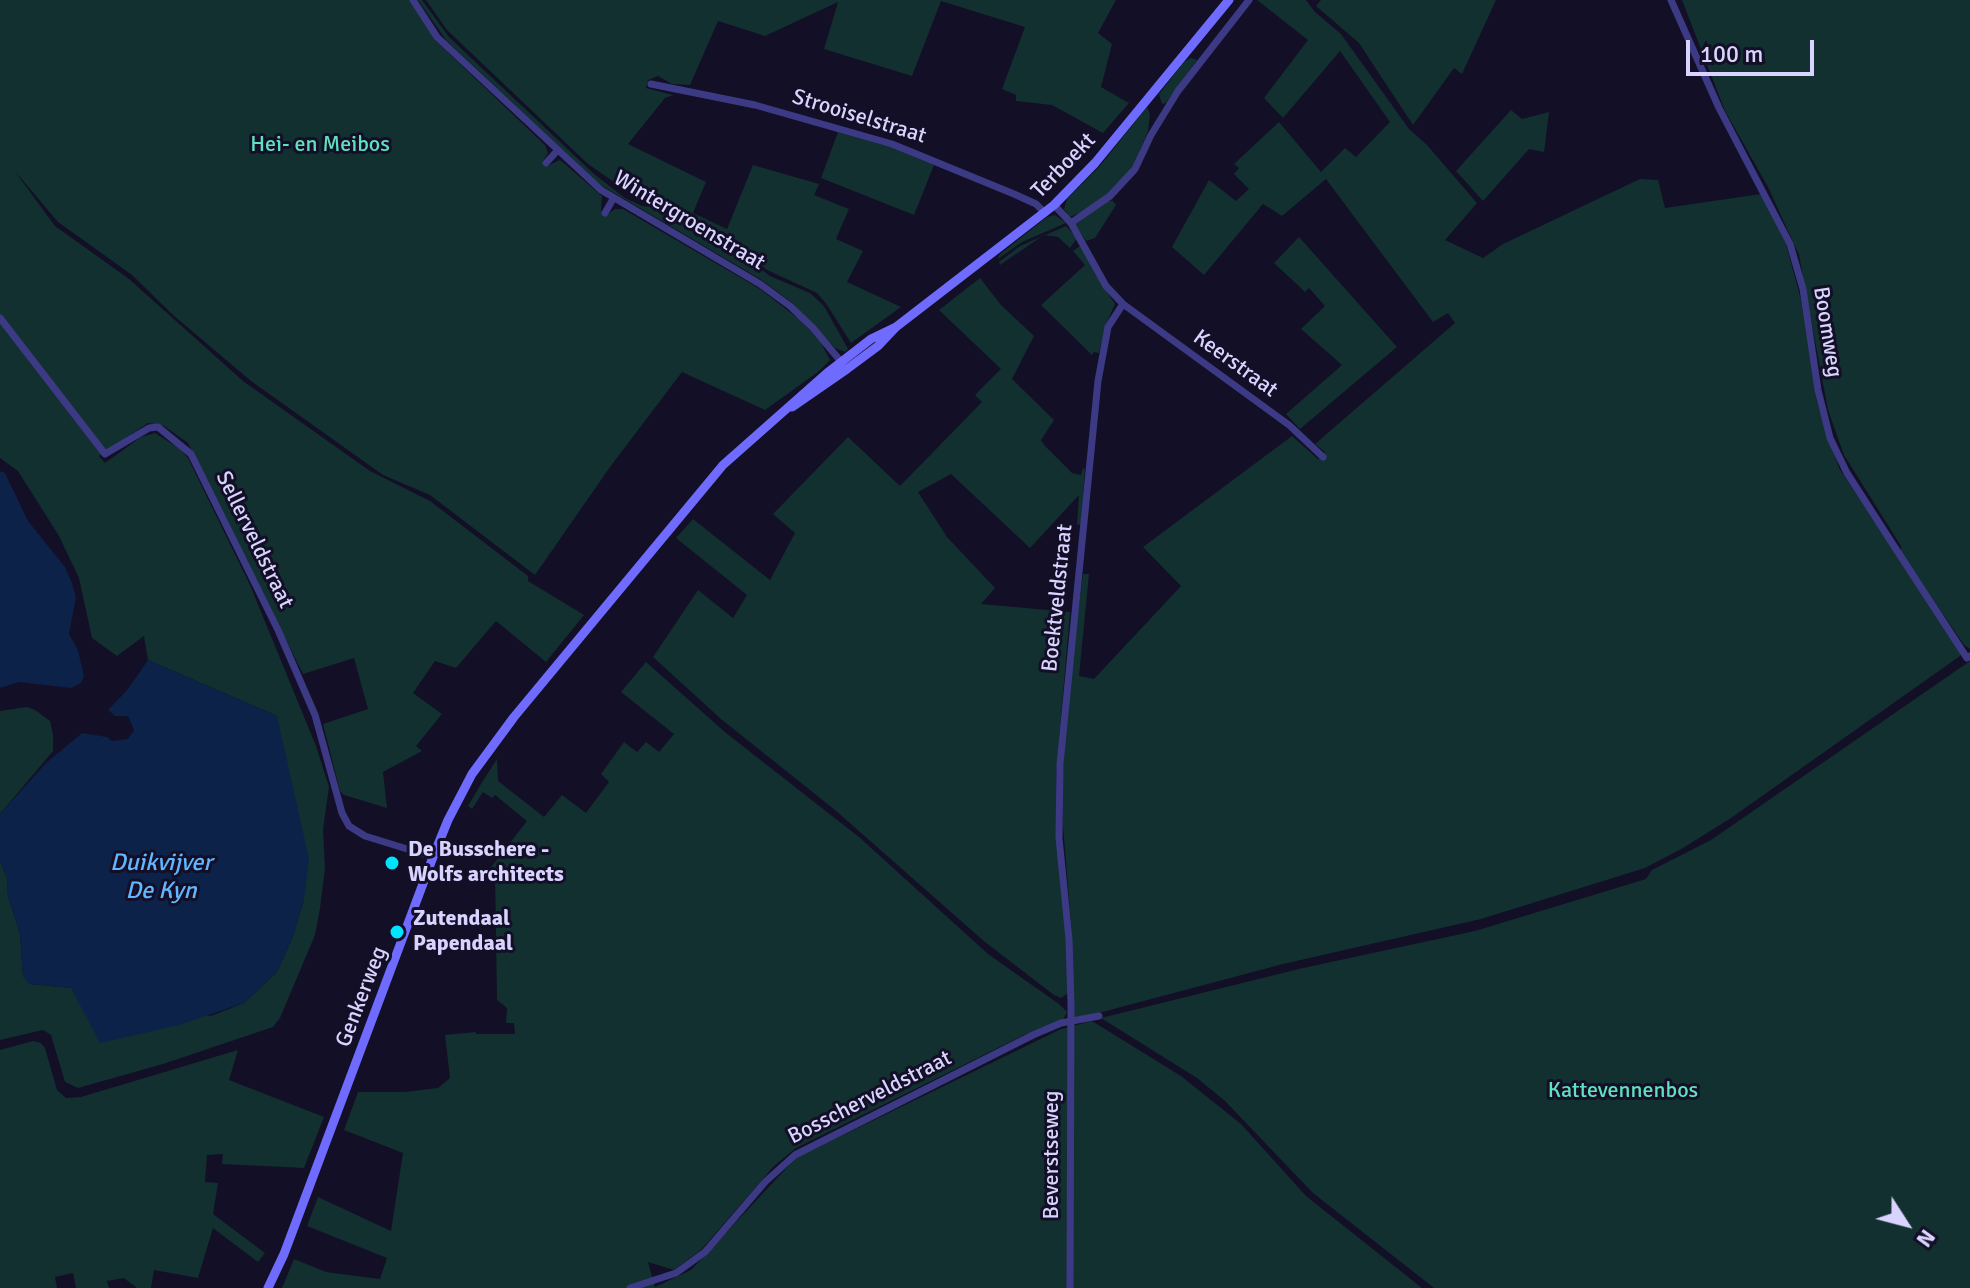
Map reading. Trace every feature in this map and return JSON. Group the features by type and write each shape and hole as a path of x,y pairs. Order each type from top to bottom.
{"main road":[{"name":"Terboekt","path":"596,616 723,465 844,366 871,339 896,327 1054,205 1095,163 1229,0"},
{"name":"Genkerweg","path":"268,1288 290,1240 429,856 472,774 596,616"}],"street":[{"name":"Wintergroenstraat","path":"413,0 437,37 557,151 613,199 760,284 805,321 844,366"},
{"name":"Terboekt","path":"1071,223 1110,196 1135,169 1151,135 1178,91 1249,0"},
{"name":"Boomweg","path":"1671,0 1719,108 1790,244 1803,289 1818,390 1830,438 1847,473 1968,657"},
{"name":"Strooiselstraat","path":"651,84 755,105 892,144 1014,194 1036,204 1045,213"},
{"path":"546,163 557,151"},
{"path":"605,213 613,199"},
{"path":"1054,205 1071,223 1106,286 1123,304"},
{"name":"Keerstraat","path":"1123,304 1289,425 1323,457"},
{"name":"Boektveldstraat","path":"1070,1022 1069,939 1059,838 1063,714 1075,629 1098,381 1108,327 1123,304"},
{"name":"Sellerveldstraat","path":"0,318 105,454 149,428 158,427 191,454 278,630 315,715 342,813 349,826 365,836 429,856"},
{"name":"Bosscherveldstraat","path":"630,1288 676,1273 705,1252 765,1182 795,1155 1033,1035 1061,1023 1099,1016"},
{"name":"Beverstseweg","path":"1070,1022 1070,1288"}],"green space":[{"name":"Hei- en Meibos","path":"0,0 409,0 436,41 545,145 548,153 543,161 547,166 560,160 602,196 601,211 607,215 615,209 623,209 760,289 800,320 820,341 830,360 765,410 682,372 610,467 535,575 430,495 383,475 251,381 173,315 132,275 58,222 14,170 55,226 129,279 243,381 370,471 430,501 528,576 528,581 584,615 546,662 496,621 456,668 435,661 413,693 442,714 416,746 422,751 383,772 387,808 344,795 340,791 323,724 368,709 354,658 303,674 188,443 164,426 148,423 99,456 105,463 141,437 155,433 188,458 250,585 316,746 329,787 323,829 325,869 315,935 280,1018 273,1027 163,1064 78,1088 65,1082 51,1035 43,1030 0,1040 0,861 20,934 23,976 30,984 71,988 211,1016 244,1003 277,972 293,936 304,899 277,716 148,660 144,636 117,656 92,638 79,578 59,536 18,471 0,458"},
{"path":"418,0 422,0 449,37 594,174 625,198 642,206 672,211 690,229 725,241 770,276 810,293 824,306 848,349 845,352 835,348 790,301 760,279 599,184 446,40"},
{"path":"426,0 1116,0 1098,33 1112,44 1101,87 1129,103 1103,133 1052,105 1016,101 1016,95 1002,89 1025,27 941,1 912,76 824,49 838,2 765,36 718,21 690,85 672,84 658,76 648,80 646,88 673,95 665,98 628,144 706,182 693,213 727,229 753,165 819,184 814,195 849,209 836,239 863,251 847,282 901,307 851,343 817,293 767,270 719,234 697,229 671,207 640,200 588,164 447,30"},
{"path":"1257,0 1306,0 1341,34 1409,129 1427,145 1477,203 1445,240 1483,258 1503,244 1640,179 1658,180 1665,208 1761,194 1786,244 1801,300 1817,402 1839,468 1961,653 1731,818 1645,868 1481,919 1283,964 1076,1019 1073,1016 1072,935 1063,826 1063,770 1065,720 1083,574 1089,574 1079,676 1094,679 1181,586 1143,547 1292,436 1318,459 1325,452 1315,444 1455,323 1448,313 1433,322 1326,179 1282,216 1263,204 1204,275 1172,247 1209,180 1236,201 1249,189 1234,174 1239,168 1234,164 1279,122 1321,172 1345,148 1356,157 1390,122 1340,51 1283,118 1264,98 1308,40"},
{"path":"1321,0 1496,0 1462,74 1454,68 1413,125 1359,43 1316,6"},
{"path":"1682,0 1970,0 1970,649 1964,645 1901,552 1901,546 1844,455 1828,410 1799,255 1768,187 1725,111"},
{"path":"1191,58 1197,60 1166,103 1162,104 1159,94 1184,62"},
{"path":"1147,107 1150,114 1148,131 1134,165 1116,187 1093,207 1070,217 1064,209 1067,199 1099,167"},
{"path":"1511,110 1522,119 1549,112 1544,152 1529,149 1483,201 1456,171"},
{"path":"838,132 891,147 934,165 914,215 821,178"},
{"path":"1107,201 1113,201 1116,205 1095,238 1086,241 1075,225"},
{"path":"1055,215 1066,223 1022,242 998,259 1047,217"},
{"path":"1066,226 1077,238 1070,248 1058,237 1045,235"},
{"path":"1042,237 1000,265 999,262 1020,246"},
{"path":"1299,237 1397,347 1300,429 1286,414 1342,365 1301,329 1325,306 1309,288 1305,292 1274,263"},
{"path":"1081,245 1115,304 1099,353 1092,355 1041,305 1085,265 1073,251"},
{"path":"980,278 1001,305 1034,336 1012,379 1054,420 1041,440 1045,446 1072,473 1081,475 1085,469 1081,524 1077,525 1079,495 1030,548 951,474 918,492 947,537 995,588 981,604 1070,612 1056,775 1056,823 1067,950 1067,994 1061,998 985,942 835,810 721,719 653,657 698,590 733,618 747,595 676,538 693,519 770,580 795,533 773,514 848,437 900,486 982,402 975,395 1001,369 939,310"},
{"name":"Kattevennenbos","path":"1970,661 1970,1288 1434,1288 1313,1193 1225,1101 1197,1078 1101,1018 1303,968 1475,931 1646,879 1652,870 1711,840"},
{"path":"646,662 726,733 859,837 988,954 1067,1012 1063,1020 1024,1035 796,1148 774,1166 701,1250 674,1270 648,1262 655,1287 691,1270 796,1158 1061,1029 1092,1021 1181,1076 1241,1124 1306,1196 1422,1288 282,1288 294,1259 326,1272 380,1279 387,1258 307,1226 318,1197 391,1231 403,1153 344,1130 358,1092 438,1088 450,1078 445,1035 476,1032 515,1034 514,1023 506,1023 507,1008 497,1000 495,872 488,871 527,821 495,795 492,798 483,792 472,809 468,806 497,759 498,781 544,817 562,795 586,813 609,782 601,774 624,742 637,752 646,742 659,752 674,734 621,692"},
{"path":"27,707 50,721 53,751 0,814 0,711"},
{"path":"33,1041 45,1048 57,1090 66,1098 81,1097 238,1050 229,1080 324,1117 304,1168 222,1164 223,1154 207,1155 205,1182 218,1183 213,1214 265,1253 258,1262 213,1228 198,1278 154,1270 151,1288 137,1288 124,1278 107,1281 109,1288 76,1288 73,1273 55,1277 57,1288 0,1288 0,1050"}],"water":[{"path":"0,471 5,473 28,521 65,567 72,583 76,597 69,634 78,650 84,676 81,683 71,688 19,682 0,688"},
{"name":"Duikvijver De Kyn","path":"148,660 277,716 309,859 304,899 293,936 277,972 244,1003 179,1025 100,1043 71,988 29,984 23,976 20,934 0,861 0,814 46,763 82,733 107,737 112,741 128,739 134,730 128,716 115,716 108,710 128,689"}],"place":[{"name":"De Busschere - Wolfs architects","path":"392,863"},
{"name":"Zutendaal Papendaal","path":"397,932"}]}
